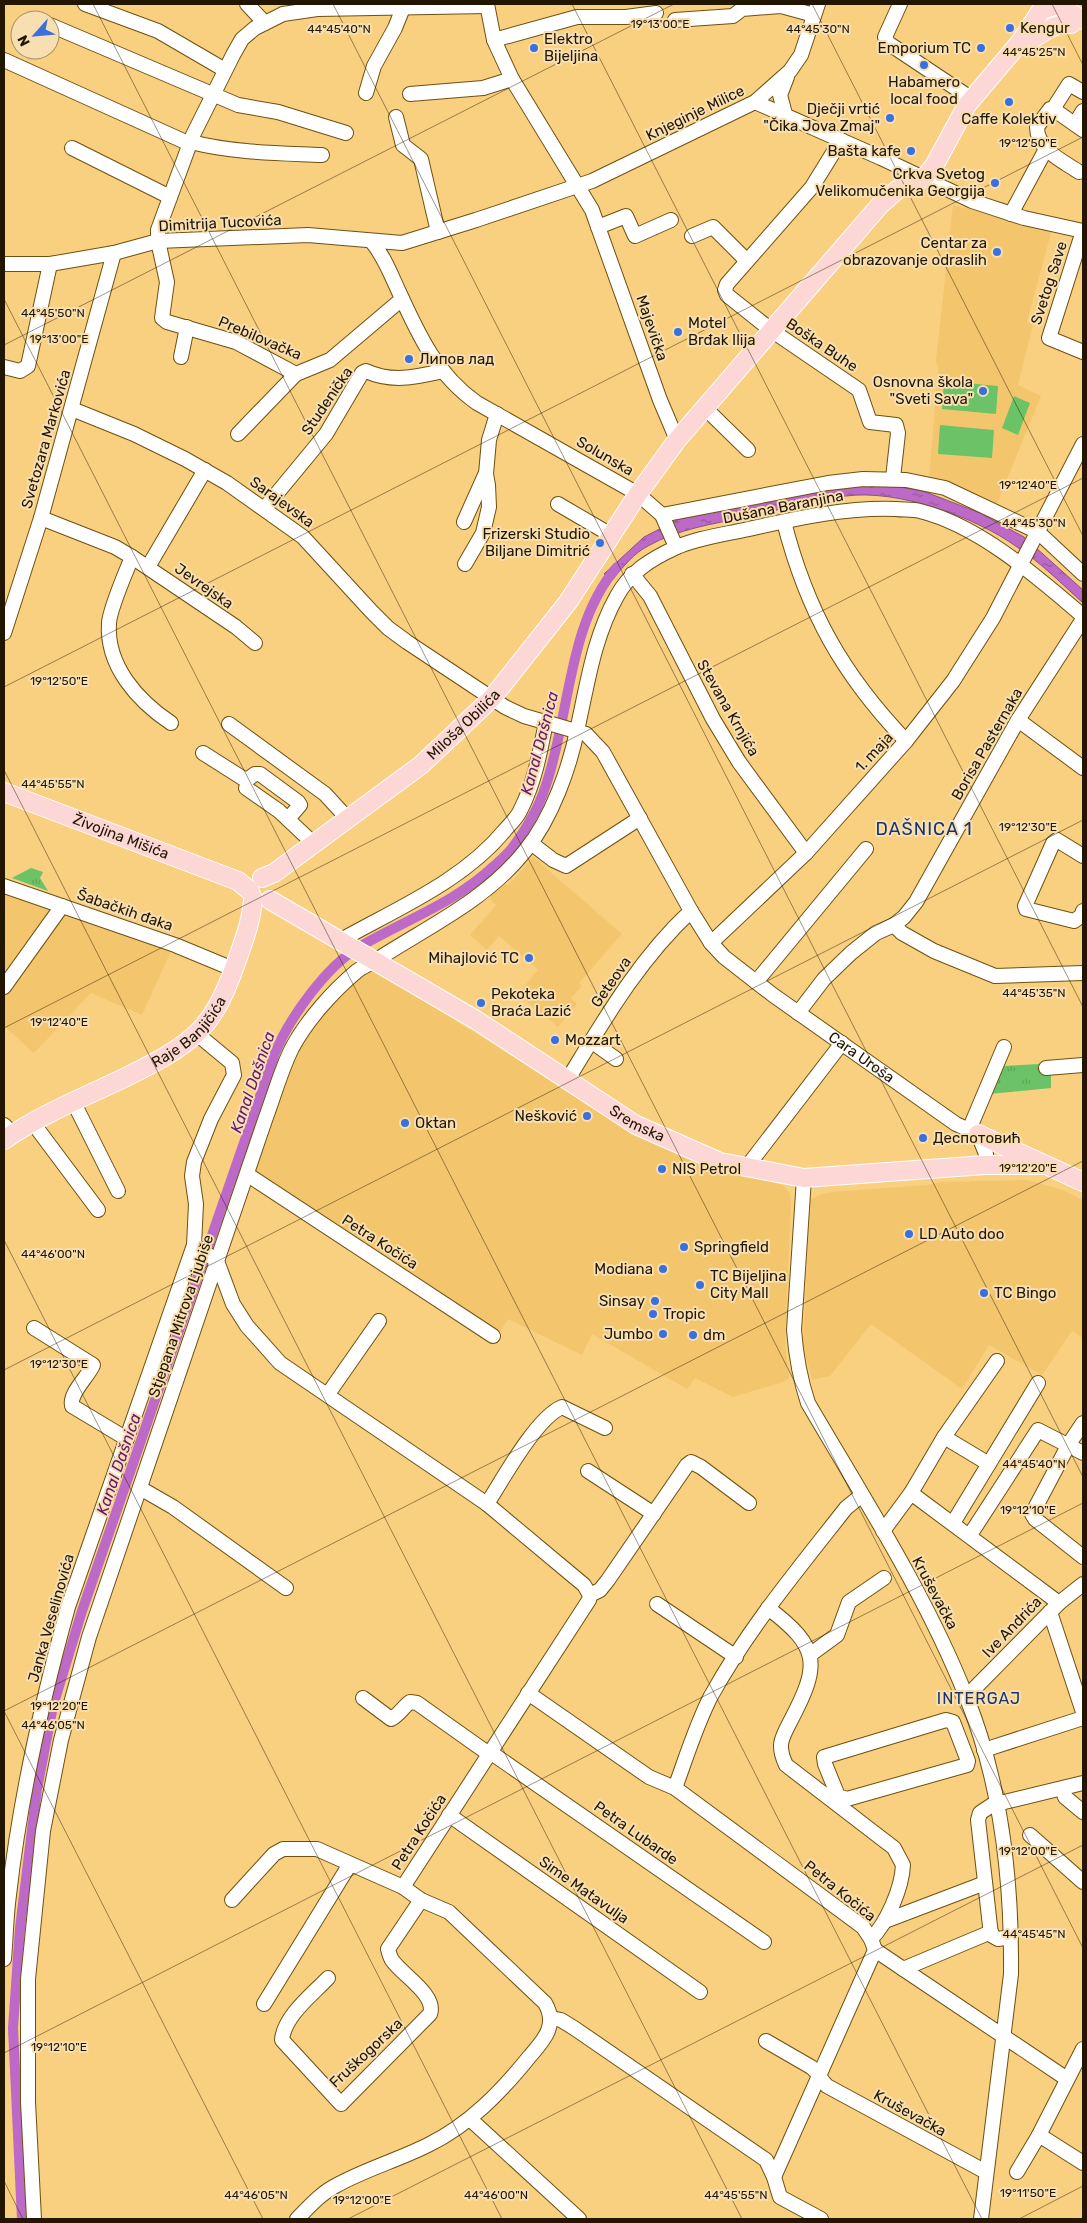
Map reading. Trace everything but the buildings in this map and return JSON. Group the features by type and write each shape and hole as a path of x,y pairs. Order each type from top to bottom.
{"main road":[{"path":"997,71 1013,60 1062,12"},
{"path":"929,172 950,133 972,99 1021,41 1062,12"},
{"name":"Miloša Obilića","path":"263,892 313,843 421,765 492,698 568,602 638,494 677,440 868,220 898,190 929,172"},
{"name":"Živojina Mišića","path":"4,792 263,892"},
{"name":"Sremska","path":"263,892 471,1018 568,1079 636,1125 713,1160 804,1178 985,1165 1042,1165"},
{"name":"Raje Banjičića","path":"7,1133 147,1067 172,1052 196,1034 217,1006 234,969 263,892"},
{"path":"973,1132 1083,1182"}],"street":[{"path":"85,4 158,31 225,70"},
{"path":"247,4 265,23"},
{"path":"900,4 885,37 888,43 972,99"},
{"path":"158,241 158,230 191,143 225,70 242,40 255,28 291,8 403,8 487,5"},
{"name":"Majevička","path":"487,5 494,40 512,79 592,210 660,400 677,440"},
{"name":"Knjeginje Milice","path":"578,186 755,102 790,71 801,55 816,9 781,6 742,9 733,16 675,20"},
{"path":"366,93 374,66 395,28 403,8"},
{"path":"494,40 577,17 626,17 656,13"},
{"path":"60,29 238,105 278,112 346,133"},
{"path":"4,60 191,143 248,152 322,155"},
{"path":"785,114 780,95 790,71"},
{"path":"410,94 483,88 512,79"},
{"path":"1079,172 1046,149 1037,128 1070,84 1083,92"},
{"name":"Svetog Save","path":"755,102 895,164 929,172 972,201 1011,214 1083,231 1048,338 1083,352"},
{"path":"1053,109 1079,127 1083,111"},
{"path":"396,117 403,145 421,160 438,232"},
{"path":"771,330 727,295 725,290 727,284 812,187 841,140"},
{"path":"72,148 170,197"},
{"path":"1011,214 1046,149"},
{"path":"895,164 899,174 898,190"},
{"name":"Dimitrija Tucovića","path":"4,264 50,264 114,253 158,241 308,235 372,242 402,243 578,186"},
{"path":"598,227 626,216 635,236 671,220"},
{"path":"692,236 713,228 746,261"},
{"name":"Prebilovačka","path":"158,241 167,282 162,318 167,322 236,342 296,374 330,360 402,299"},
{"name":"Solunska","path":"372,242 388,267 428,351 459,390 497,414 638,494 664,518 675,544"},
{"path":"388,267 394,251 402,243"},
{"name":"Svetozara Markovića","path":"4,632 41,518 114,253"},
{"path":"4,367 20,371 28,366 50,264"},
{"path":"181,357 187,327"},
{"name":"Boška Buhe","path":"771,330 859,390 870,422 896,425 898,433 893,478"},
{"name":"Studenička","path":"264,509 326,434 362,373 366,371 388,379 402,379 443,371"},
{"path":"238,434 296,374"},
{"path":"705,408 748,450"},
{"name":"Sarajevska","path":"72,409 134,434 205,470 264,509 303,536 388,628 492,698"},
{"path":"465,564 484,533 489,507 486,474 489,440 497,414"},
{"name":"1. maja","path":"711,943 806,853 906,741 952,682 993,618 1083,444"},
{"path":"148,567 205,470"},
{"path":"464,522 486,474"},
{"path":"664,518 828,483 893,478 945,488 1037,534 1083,574"},
{"path":"558,504 611,535"},
{"name":"Dušana Baranjina","path":"531,843 556,797 576,730 588,671 617,595 632,574 675,544 784,522 869,508 918,511 955,523 1023,559 1083,618"},
{"name":"Jevrejska","path":"41,518 115,548 132,557 236,627 256,643"},
{"path":"784,522 805,591 838,656 881,714 906,741"},
{"path":"132,557 109,621 110,637 120,668 129,685 140,699 171,724"},
{"name":"Stevana Krnjića","path":"632,574 650,596 713,719 740,762 806,853"},
{"name":"Borisa Pasternaka","path":"798,1013 824,979 850,954 876,933 894,925 904,917 931,878 1018,720 1083,618"},
{"name":"Cara Uroša","path":"492,698 524,716 576,730 592,739 603,752 691,911 711,943 724,958 798,1013 956,1124 973,1132"},
{"path":"1018,720 1083,768"},
{"path":"344,942 472,864 500,836 520,811 536,774 547,722"},
{"path":"229,724 325,794 348,819"},
{"path":"203,753 248,780 255,774 260,774 298,802 300,805 288,819"},
{"path":"246,788 288,819 313,843"},
{"path":"531,843 552,860 566,866 640,818"},
{"path":"1083,856 1057,840 1053,843 1025,906 1026,909 1074,921 1081,916 1083,911"},
{"name":"Stjepana Mitrova Ljubiše","path":"34,2219 28,2102 28,1979 43,1831 61,1740 80,1666 181,1364 212,1281 214,1260 248,1175 265,1120 294,1045 316,1014 354,974 417,933 453,914 492,886 511,868 531,843"},
{"path":"756,982 866,850"},
{"name":"Šabačkih đaka","path":"4,886 175,945 234,969"},
{"path":"4,987 62,906"},
{"name":"Geteova","path":"568,1079 591,1041 647,960 671,930 691,911"},
{"path":"894,925 902,934 934,951 994,976 1083,973"},
{"path":"196,1034 232,1064 234,1070 234,1075 211,1119 194,1162 192,1176 196,1204 196,1247 214,1260 233,1304 247,1326 262,1346 280,1363 328,1394 486,1504 584,1585 590,1595"},
{"path":"591,1041 616,1059"},
{"path":"746,1168 842,1044"},
{"path":"985,1165 986,1154 973,1132 1004,1048"},
{"path":"1046,1068 1083,1065"},
{"path":"74,1103 118,1190"},
{"path":"33,1122 98,1210"},
{"name":"Petra Kočića","path":"248,1175 493,1336"},
{"name":"Kruševačka","path":"804,1178 794,1330 795,1352 801,1383 808,1403 938,1630 967,1696 984,1750 997,1804 1007,1870 1011,1974 981,2219"},
{"name":"Janka Veselinovića","path":"4,1960 9,1895 36,1730 68,1607 126,1439 196,1247"},
{"path":"328,1394 379,1321"},
{"path":"34,1328 93,1365 71,1401 72,1406 126,1439"},
{"path":"883,1531 911,1493 944,1437 997,1361"},
{"path":"953,1523 1038,1383"},
{"path":"486,1504 537,1429 554,1410 562,1407 605,1428"},
{"path":"1083,1423 1069,1444 1032,1514 1035,1519 1083,1557"},
{"path":"970,1535 1038,1430 1069,1444 1083,1453"},
{"path":"944,1437 989,1464"},
{"name":"Petra Kočića","path":"403,1887 589,1600 590,1595 600,1590 687,1465 691,1462 701,1467 748,1503"},
{"path":"588,1471 654,1514"},
{"path":"140,1488 173,1507 286,1588"},
{"path":"911,1493 970,1535 1054,1607 1083,1712"},
{"path":"675,1788 711,1697 736,1657 768,1608 846,1508 862,1495"},
{"path":"811,1654 837,1634 850,1602 884,1578"},
{"name":"Ive Andrića","path":"967,1696 1054,1607 1083,1584"},
{"path":"657,1604 736,1657"},
{"path":"768,1608 790,1625 803,1639 811,1654 812,1670 807,1686 781,1739 781,1754 786,1765 894,1848 900,1857 903,1871 894,1901 873,1944 819,2079 774,2177"},
{"name":"Petra Kočića","path":"528,1693 649,1777 675,1788 863,1927 873,1944"},
{"name":"Petra Lubarde","path":"363,1698 391,1718 397,1716 403,1707 410,1702 417,1703 764,1942"},
{"path":"949,1720 953,1722 968,1761 967,1765 847,1799 838,1796 824,1757 949,1720 972,1711"},
{"path":"984,1750 1083,1718"},
{"path":"1011,1937 998,1939 991,1935 978,1820 980,1813 985,1808 997,1804 1083,1784"},
{"path":"1062,1788 1065,1797 1083,1812"},
{"name":"Sime Matavulja","path":"450,1815 700,1992"},
{"path":"1030,1835 1083,1882"},
{"path":"232,1900 274,1854 283,1850 317,1849 403,1887 421,1900 448,1912 545,2003 552,2018 540,2044 510,2080 470,2119 427,2146 336,2186 317,2199 297,2219"},
{"path":"264,2004 350,1864"},
{"path":"885,1921 985,1883"},
{"name":"Fruškogorska","path":"328,1978 290,2019 283,2031 282,2040 341,2104 430,2014 433,2008 429,1999 391,1960 388,1949 421,1900"},
{"path":"903,1970 991,1932"},
{"path":"873,1944 903,1970 1067,2079"},
{"path":"552,2018 561,2020 574,2028 766,2160 780,2197 821,2219"},
{"name":"Kruševačka","path":"766,2041 818,2072 819,2079 827,2086 986,2172"},
{"path":"1017,2172 1083,2049"},
{"path":"470,2119 579,2219"},
{"path":"1038,2135 1083,2163"}],"shaded area":[{"name":"Osnovna škola \"Sveti Sava\"","path":"953,205 1052,229 1027,322 1033,325 1018,385 1041,396 996,506 929,480 938,368 936,361"},
{"path":"533,857 622,934 579,983 582,986 571,998 577,1004 558,1027 518,994 538,970 499,936 487,950 470,935 496,905 490,899 492,893 502,882 508,886"},
{"path":"4,893 171,951 142,1015 91,993 34,1053 4,1026"},
{"path":"371,968 622,1125 679,1154 783,1185 790,1194 791,1202 785,1342 789,1378 783,1382 733,1397 695,1378 687,1389 592,1334 582,1355 508,1319 498,1335 251,1172 298,1051 340,993"},
{"path":"1027,1180 1063,1190 1083,1200 1083,1338 1072,1331 1042,1375 989,1345 962,1389 871,1324 830,1376 812,1380 803,1345 810,1200 819,1195 832,1192 927,1185 941,1182"}],"green space":[{"path":"944,381 998,386 996,414 942,409"},
{"path":"1014,396 1030,403 1018,435 1002,428"},
{"path":"940,425 994,430 992,458 938,454"},
{"path":"31,868 43,872 40,878 48,891 12,878"},
{"path":"1040,1064 1041,1073 1051,1073 1051,1088 989,1094 1002,1066"}],"water":[{"path":"860,485 899,487 923,491 980,513 1024,537 1083,590 1083,603 1026,553 980,525 912,501 866,495 821,500 683,531 659,540 638,552 613,579 604,574 644,537 679,519 828,489"}],"waterway":[{"name":"Kanal Dašnica","path":"22,2219 13,2028 20,1928 37,1789 53,1706 82,1611 275,1053 299,1009 334,967 359,947 463,890 479,879 511,850 527,826 545,788 560,732 579,644 588,616 601,590 617,567"}],"place":[{"name":"Kengur","path":"1010,28"},
{"name":"Elektro Bijeljina","path":"534,48"},
{"name":"Emporium TC","path":"981,48"},
{"name":"Habamero local food","path":"924,65"},
{"name":"Caffe Kolektiv","path":"1009,102"},
{"name":"Dječji vrtić \"Čika Jova Zmaj\"","path":"890,118"},
{"name":"Bašta kafe","path":"911,151"},
{"name":"Crkva Svetog Velikomučenika Georgija","path":"995,183"},
{"name":"Centar za obrazovanje odraslih","path":"997,252"},
{"name":"Motel Brđak Ilija","path":"678,332"},
{"name":"Липов лад","path":"409,359"},
{"name":"Osnovna škola \"Sveti Sava\"","path":"983,391"},
{"name":"Frizerski Studio Biljane Dimitrić","path":"600,543"},
{"name":"Mihajlović TC","path":"529,958"},
{"name":"Pekoteka Braća Lazić","path":"481,1003"},
{"name":"Mozzart","path":"555,1040"},
{"name":"Nešković","path":"587,1116"},
{"name":"Oktan","path":"405,1123"},
{"name":"Деспотовић","path":"923,1138"},
{"name":"NIS Petrol","path":"662,1169"},
{"name":"LD Auto doo","path":"909,1234"},
{"name":"Springfield","path":"684,1247"},
{"name":"Modiana","path":"663,1269"},
{"name":"TC Bijeljina City Mall","path":"700,1285"},
{"name":"TC Bingo","path":"984,1293"},
{"name":"Sinsay","path":"655,1301"},
{"name":"Tropic","path":"653,1314"},
{"name":"Jumbo","path":"663,1334"},
{"name":"dm","path":"693,1335"}],"district":[{"name":"DAŠNICA 1","path":"924,829"},
{"name":"INTERGAJ","path":"979,1698"}]}
